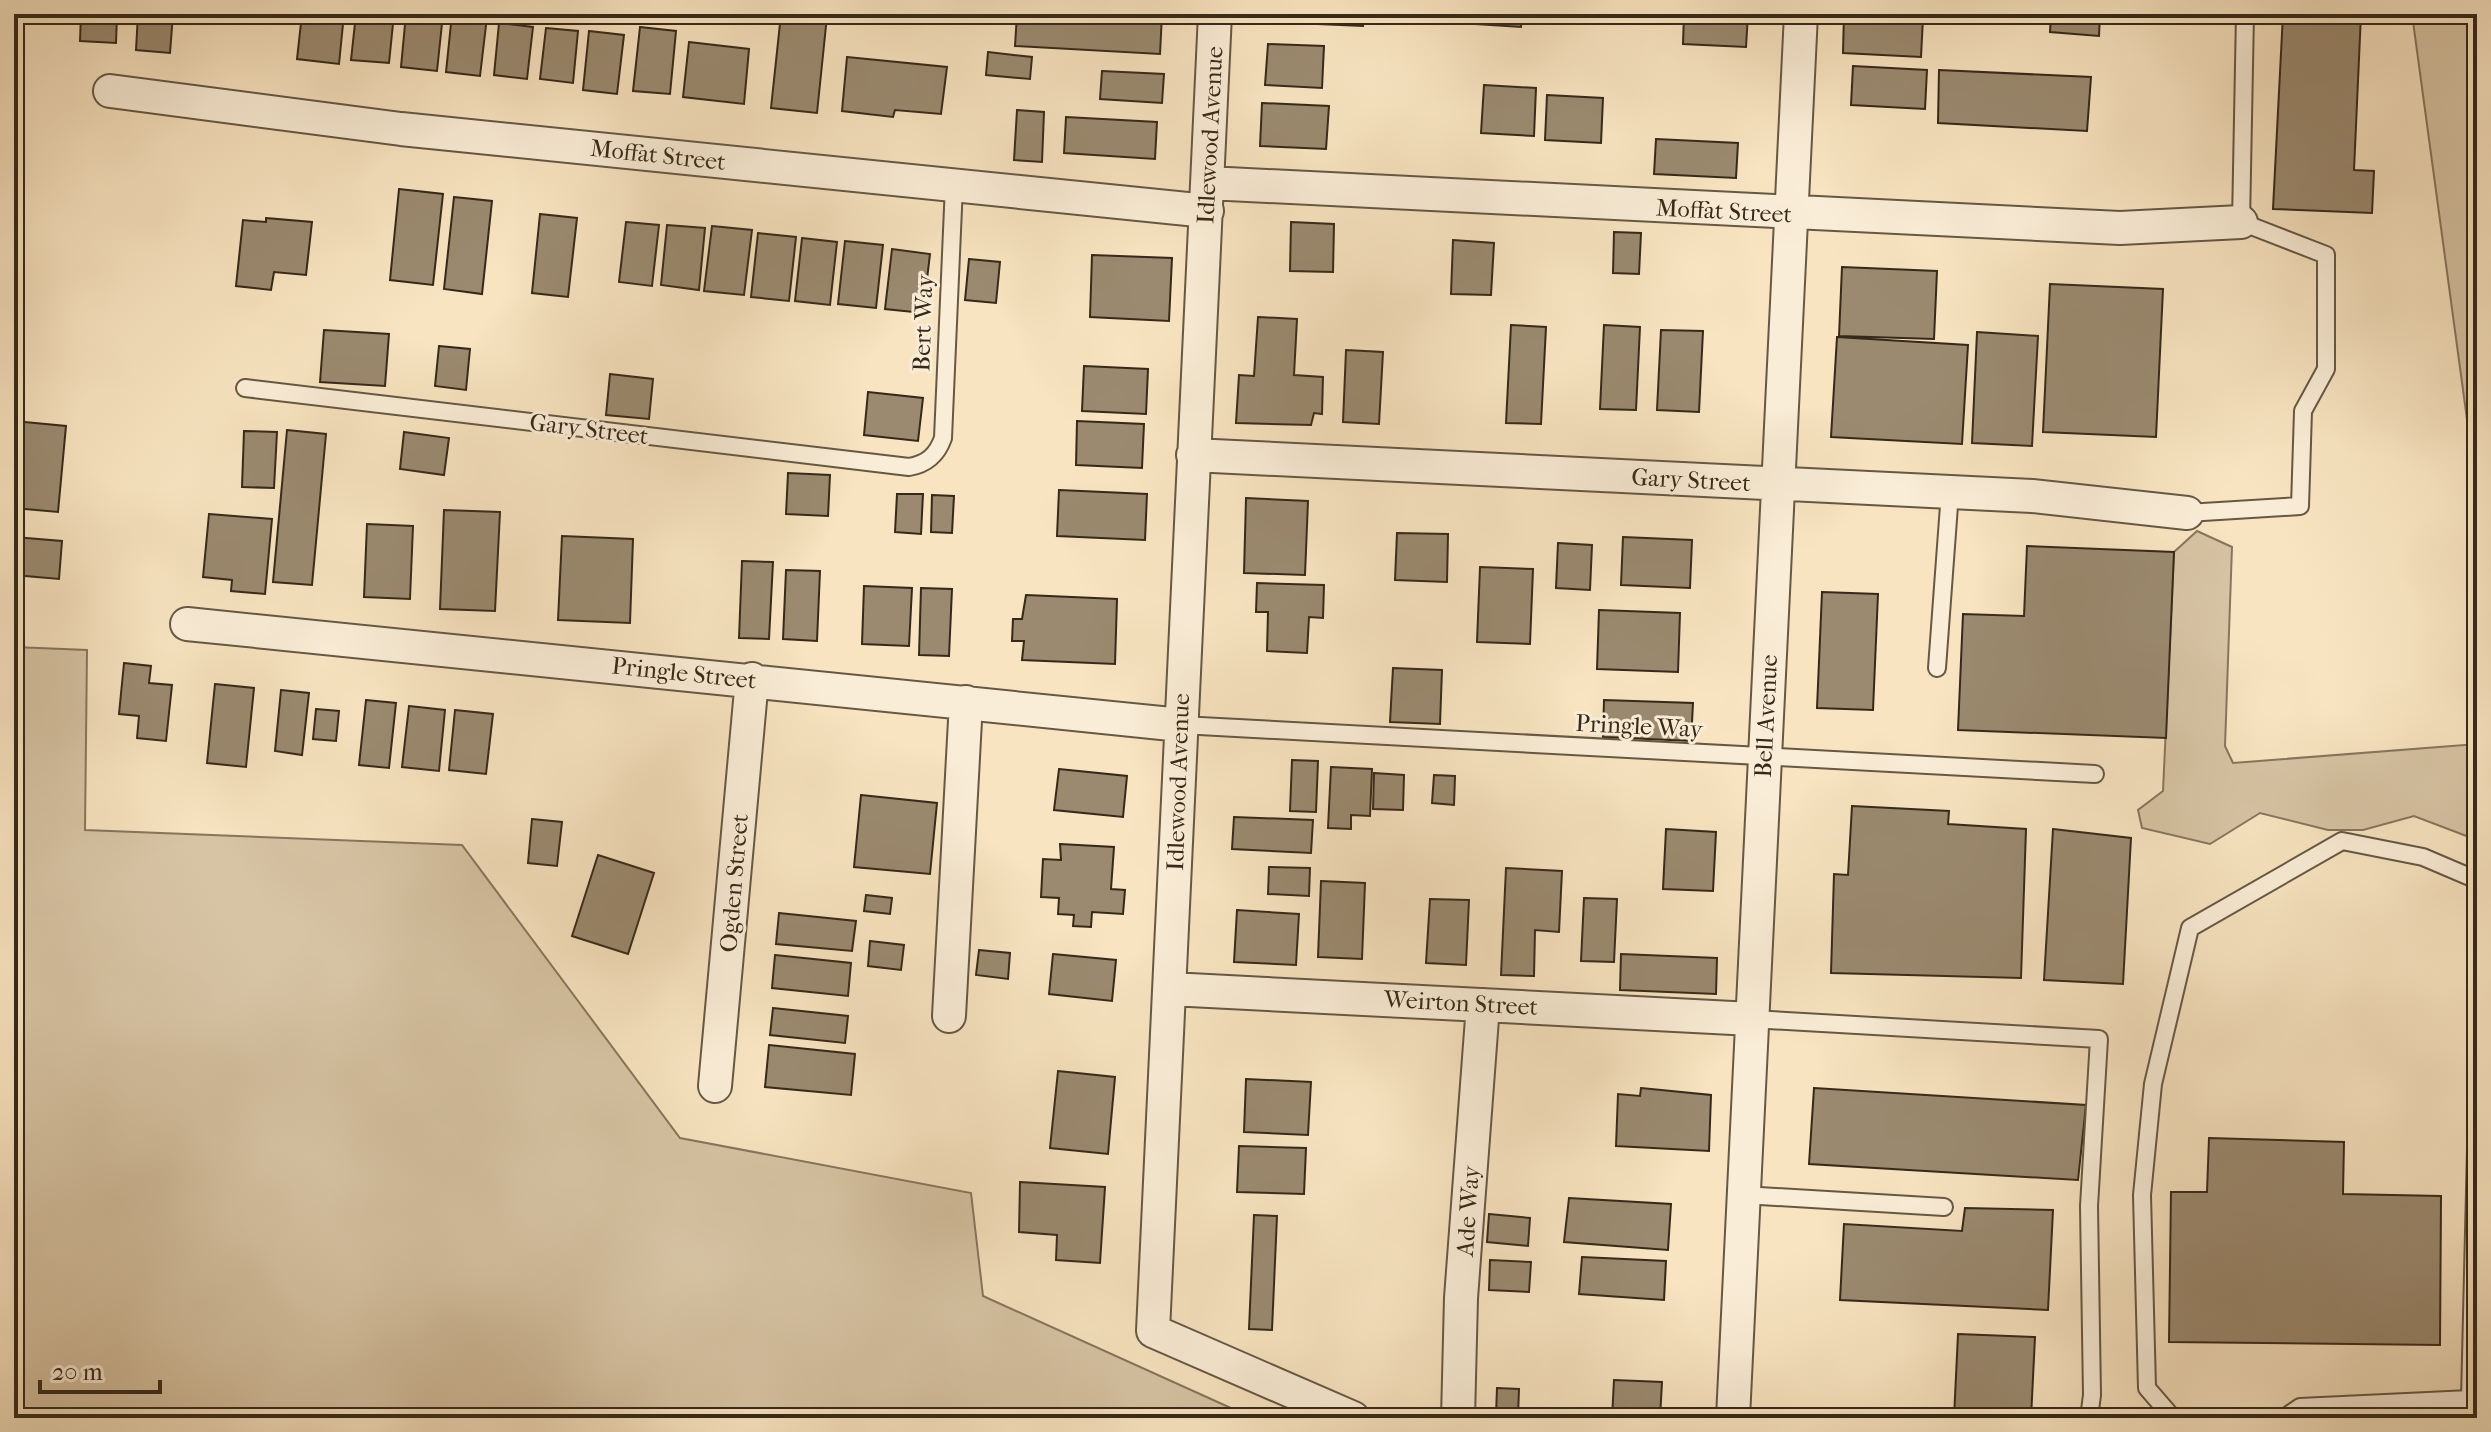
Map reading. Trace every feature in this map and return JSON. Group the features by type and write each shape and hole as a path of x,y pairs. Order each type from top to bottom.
{"street":[{"name":"Idlewood Avenue","path":"1215,14 1153,1331 1353,1418"},
{"name":"Bell Avenue","path":"1733,1418 1801,14"},
{"name":"Moffat Street","path":"110,91 401,129 954,185 1207,197 1791,214 2120,228 2241,222"},
{"name":"Gary Street","path":"1193,455 1950,492 2124,504 2187,513"},
{"name":"Pringle Street","path":"187,624 1181,725"},
{"name":"Ogden Street","path":"715,1086 752,679"},
{"path":"949,1016 966,702"},
{"name":"Weirton Street","path":"1170,989 1752,1019"},
{"name":"Ade Way","path":"1458,1418 1461,1298 1483,1005"}],"lane":[{"path":"2187,513 2300,506 2303,411 2326,369 2326,255 2241,222 2245,14"},
{"name":"Bert Way","path":"931,459 943,438 954,185"},
{"name":"Gary Street","path":"245,388 909,467 931,459"},
{"path":"1937,668 1950,492"},
{"name":"Pringle Way","path":"1181,725 2095,774"},
{"path":"2173,1418 2147,1388 2142,1195 2153,1084 2190,928 2342,841 2423,857 2477,880"},
{"path":"1752,1019 2099,1039 2089,1206 2092,1379 2089,1418"},
{"path":"2284,1418 2300,1407 2470,1399 2477,1107"},
{"path":"1743,1195 1944,1207"}],"shaded area":[{"path":"2412,14 2477,14 2477,493"},
{"path":"2197,531 2232,547 2225,746 2233,763 2477,744 2477,840 2414,816 2363,830 2328,830 2260,813 2210,844 2142,828 2138,810 2163,791 2174,552"},
{"path":"14,647 87,650 85,830 462,845 680,1138 971,1193 983,1296 1253,1418 14,1418"}],"building":[{"path":"81,14 117,14 116,43 80,41"},
{"path":"138,14 173,14 170,53 136,50"},
{"path":"302,14 344,14 339,64 297,59"},
{"path":"356,14 394,14 389,63 351,60"},
{"path":"406,14 443,14 437,71 401,67"},
{"path":"452,14 487,17 480,76 446,72"},
{"path":"781,14 827,16 817,113 771,108"},
{"path":"1017,14 1162,14 1160,54 1015,46"},
{"path":"1270,14 1363,14 1363,26 1270,22"},
{"path":"1476,14 1522,14 1521,27 1476,24"},
{"path":"1684,14 1748,14 1746,47 1683,44"},
{"path":"1844,14 1923,18 1921,57 1843,53"},
{"path":"2051,14 2100,14 2099,36 2050,32"},
{"path":"2283,14 2361,14 2354,170 2374,171 2372,213 2273,209"},
{"path":"499,23 533,27 527,79 494,75"},
{"path":"640,27 676,31 670,94 633,91"},
{"path":"546,28 578,31 573,83 540,79"},
{"path":"589,31 624,35 617,94 583,90"},
{"path":"689,42 749,49 744,104 683,97"},
{"path":"1268,44 1324,46 1322,88 1265,85"},
{"path":"988,52 1032,57 1030,79 986,75"},
{"path":"847,57 947,67 941,114 895,110 893,117 842,111"},
{"path":"1853,66 1927,70 1925,109 1851,105"},
{"path":"1939,70 2091,77 2087,131 1938,123"},
{"path":"1102,71 1164,74 1162,103 1100,99"},
{"path":"1484,85 1536,88 1534,136 1481,133"},
{"path":"1547,95 1603,98 1601,143 1545,140"},
{"path":"1262,103 1329,106 1326,149 1260,146"},
{"path":"1017,110 1044,112 1042,162 1014,160"},
{"path":"1066,117 1157,122 1155,159 1064,153"},
{"path":"1656,139 1738,143 1736,178 1654,174"},
{"path":"399,189 443,194 433,285 390,280"},
{"path":"454,197 492,201 482,294 444,289"},
{"path":"540,214 577,218 568,297 532,293"},
{"path":"266,218 312,222 306,275 274,272 271,290 236,286 243,220 266,222"},
{"path":"626,222 659,225 652,286 619,282"},
{"path":"1291,222 1334,224 1333,272 1290,271"},
{"path":"667,225 705,228 699,290 661,285"},
{"path":"712,226 752,230 744,295 704,291"},
{"path":"1614,232 1641,233 1639,274 1613,273"},
{"path":"758,233 796,237 789,301 751,297"},
{"path":"802,238 837,242 830,305 795,301"},
{"path":"1453,240 1494,243 1491,295 1451,294"},
{"path":"845,241 883,245 876,308 838,304"},
{"path":"892,249 930,254 923,313 885,309"},
{"path":"1092,255 1172,258 1169,321 1090,317"},
{"path":"969,259 1000,262 996,303 965,300"},
{"path":"1842,267 1937,271 1934,339 1839,336"},
{"path":"2050,284 2163,289 2156,437 2043,432"},
{"path":"1258,317 1297,319 1294,375 1323,377 1322,414 1314,413 1311,425 1236,423 1239,375 1254,376"},
{"path":"1511,325 1546,327 1541,424 1506,423"},
{"path":"1604,325 1640,327 1636,410 1600,409"},
{"path":"324,330 389,334 385,386 320,382"},
{"path":"1661,330 1703,331 1699,412 1657,410"},
{"path":"1977,332 2038,336 2032,446 1972,443"},
{"path":"1837,337 1968,345 1962,444 1831,437"},
{"path":"439,346 470,349 466,390 435,386"},
{"path":"1346,350 1383,352 1379,424 1343,422"},
{"path":"1084,366 1148,369 1146,414 1082,411"},
{"path":"610,374 653,379 649,419 606,415"},
{"path":"868,392 923,398 918,441 864,435"},
{"path":"14,421 66,426 58,512 14,508"},
{"path":"1077,421 1144,424 1142,468 1076,465"},
{"path":"287,430 326,434 312,585 273,582"},
{"path":"244,431 277,432 274,488 242,487"},
{"path":"404,432 449,438 444,475 400,469"},
{"path":"788,473 830,475 828,516 786,514"},
{"path":"1059,490 1147,494 1145,540 1057,536"},
{"path":"897,494 923,494 921,534 895,532"},
{"path":"932,495 954,496 952,533 931,532"},
{"path":"1246,498 1308,501 1305,575 1244,573"},
{"path":"444,510 500,512 495,611 440,609"},
{"path":"209,514 272,519 265,594 231,591 232,580 203,577"},
{"path":"367,524 413,526 410,599 364,597"},
{"path":"1397,533 1448,534 1447,582 1395,580"},
{"path":"562,536 633,539 630,623 558,620"},
{"path":"14,537 62,541 59,579 14,575"},
{"path":"1623,537 1692,540 1690,588 1621,585"},
{"path":"1558,543 1592,545 1590,590 1556,588"},
{"path":"2027,546 2174,552 2166,738 1958,730 1963,614 2024,616"},
{"path":"742,561 773,562 769,639 739,638"},
{"path":"1480,567 1533,569 1530,644 1477,642"},
{"path":"786,570 820,571 817,641 783,639"},
{"path":"1257,583 1324,585 1323,618 1309,617 1307,653 1267,651 1268,612 1256,612"},
{"path":"864,586 912,588 909,646 862,644"},
{"path":"921,588 952,589 949,656 919,655"},
{"path":"1822,592 1878,594 1873,710 1817,708"},
{"path":"1026,595 1117,599 1115,664 1022,660 1024,641 1012,641 1013,619 1022,619"},
{"path":"1599,610 1680,613 1678,672 1597,669"},
{"path":"124,663 151,666 149,683 172,685 166,741 137,738 139,716 119,714"},
{"path":"1393,668 1442,670 1440,724 1390,722"},
{"path":"215,684 254,688 246,767 207,763"},
{"path":"281,690 309,693 302,755 275,751"},
{"path":"366,700 396,703 389,768 359,765"},
{"path":"1604,700 1693,703 1691,741 1603,737"},
{"path":"409,706 445,710 439,771 402,767"},
{"path":"316,709 339,711 336,741 313,739"},
{"path":"455,710 493,714 486,774 449,770"},
{"path":"1292,760 1318,761 1316,812 1290,811"},
{"path":"1331,767 1372,769 1370,816 1351,815 1351,829 1328,828"},
{"path":"1059,769 1127,776 1123,817 1054,810"},
{"path":"1374,773 1404,775 1403,810 1373,809"},
{"path":"1434,775 1455,776 1454,805 1432,803"},
{"path":"861,795 937,803 930,874 854,867"},
{"path":"1852,806 1949,811 1948,824 2026,829 2021,978 1831,973 1834,874 1848,875"},
{"path":"1234,817 1313,820 1311,853 1232,849"},
{"path":"532,819 562,822 557,866 528,863"},
{"path":"1666,829 1716,832 1713,891 1663,889"},
{"path":"2053,829 2131,838 2123,984 2044,980"},
{"path":"1060,844 1114,847 1111,889 1125,890 1123,914 1092,912 1091,927 1073,926 1074,915 1058,914 1059,898 1041,897 1043,859 1061,860"},
{"path":"598,855 654,873 628,954 572,936"},
{"path":"1269,867 1310,868 1309,896 1268,894"},
{"path":"1506,868 1562,871 1559,932 1535,930 1534,976 1501,975"},
{"path":"1321,881 1365,883 1362,959 1318,957"},
{"path":"866,895 892,898 890,914 864,911"},
{"path":"1584,898 1617,899 1614,962 1581,961"},
{"path":"1430,899 1469,900 1466,965 1426,963"},
{"path":"1237,910 1299,914 1296,965 1234,962"},
{"path":"779,913 856,921 852,951 776,944"},
{"path":"870,941 904,945 901,970 868,966"},
{"path":"979,950 1010,953 1008,979 976,975"},
{"path":"1053,954 1116,960 1112,1001 1049,994"},
{"path":"1621,954 1717,958 1716,994 1620,990"},
{"path":"775,955 851,963 848,996 772,988"},
{"path":"773,1008 848,1016 845,1043 770,1035"},
{"path":"769,1045 855,1054 851,1095 765,1087"},
{"path":"1058,1071 1115,1077 1108,1154 1050,1148"},
{"path":"1246,1079 1311,1082 1308,1135 1244,1132"},
{"path":"1641,1088 1711,1095 1709,1151 1616,1146 1618,1094 1640,1096"},
{"path":"1814,1088 2086,1105 2078,1180 1809,1164"},
{"path":"2209,1138 2344,1142 2343,1194 2441,1196 2440,1345 2169,1342 2171,1192 2207,1192"},
{"path":"1239,1146 1306,1148 1304,1194 1237,1192"},
{"path":"1020,1182 1105,1187 1100,1263 1056,1260 1057,1235 1019,1232"},
{"path":"1569,1198 1671,1204 1668,1250 1564,1242"},
{"path":"1965,1208 2053,1210 2048,1310 1840,1300 1844,1224 1962,1231"},
{"path":"1489,1214 1530,1218 1528,1246 1487,1242"},
{"path":"1254,1215 1277,1216 1272,1330 1249,1329"},
{"path":"1582,1257 1666,1261 1664,1300 1579,1294"},
{"path":"1490,1260 1531,1262 1529,1292 1489,1290"},
{"path":"1958,1334 2035,1337 2031,1418 1954,1418"},
{"path":"1614,1380 1662,1382 1660,1418 1612,1418"},
{"path":"1497,1388 1519,1389 1518,1416 1496,1415"}]}
